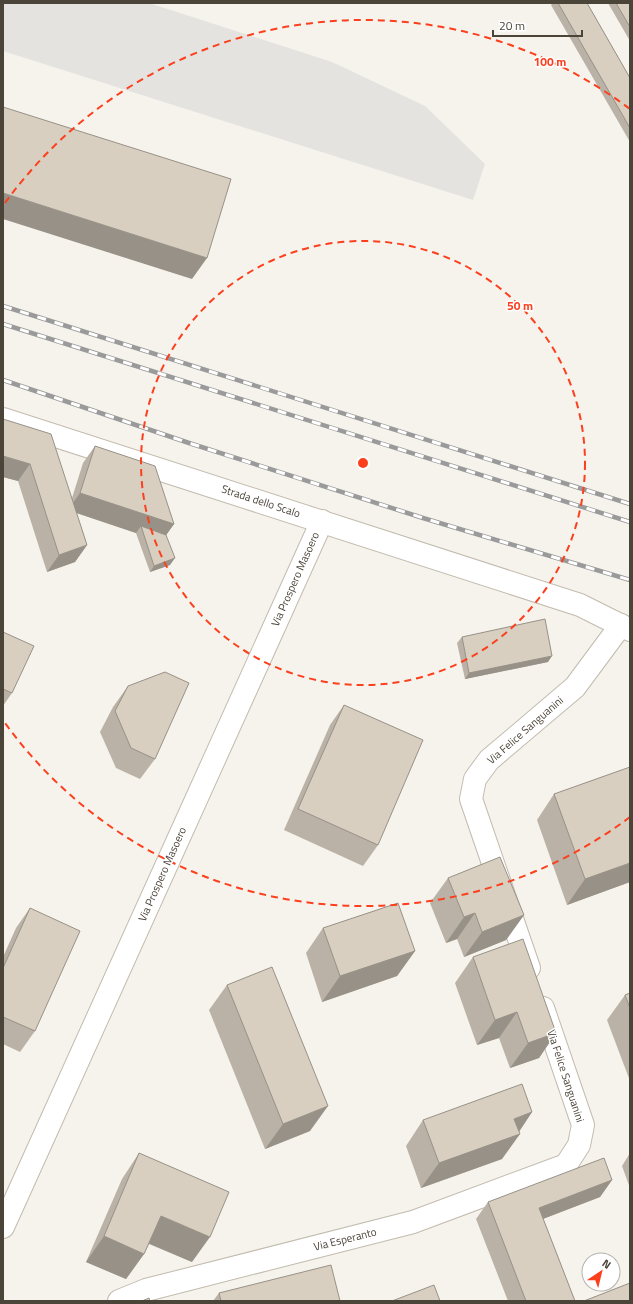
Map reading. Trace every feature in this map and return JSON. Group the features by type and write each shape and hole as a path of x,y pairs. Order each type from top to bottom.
{"street":[{"name":"Strada dello Scalo","path":"3,419 580,605 625,628"},
{"name":"Via Prospero Masoero","path":"3,1227 322,521"},
{"name":"Via Felice Sanguanini","path":"566,1165 578,1144 583,1125 471,799 475,779 489,760 575,687 625,628"},
{"name":"Via Esperanto","path":"119,1301 146,1290 413,1222 566,1165"}],"shaded area":[{"path":"3,3 149,3 332,62 425,106 485,164 473,200 3,51"}],"building":[{"path":"558,3 587,3 630,78 630,128"},
{"path":"616,3 630,3 630,27"},
{"path":"3,107 231,179 207,258 3,193"},
{"path":"3,419 51,434 87,545 59,555 30,464 3,456"},
{"path":"95,446 155,466 174,524 80,493"},
{"path":"141,526 166,535 175,558 154,566"},
{"path":"545,619 552,656 469,673 462,637"},
{"path":"3,632 34,646 12,693 3,689"},
{"path":"165,672 189,683 155,759 131,748 115,711 128,686"},
{"path":"344,705 423,740 378,845 298,809"},
{"path":"630,767 630,863 585,879 554,794"},
{"path":"500,857 524,915 482,932 475,913 464,917 448,878"},
{"path":"398,903 415,951 340,976 323,928"},
{"path":"30,908 80,931 35,1031 3,1017 3,968"},
{"path":"523,939 556,1033 528,1043 517,1012 495,1020 473,957"},
{"path":"272,967 328,1106 283,1124 227,985"},
{"path":"630,993 630,1008 625,995"},
{"path":"522,1084 532,1112 514,1119 520,1134 439,1163 423,1120"},
{"path":"139,1153 229,1192 210,1237 161,1216 144,1254 104,1236"},
{"path":"604,1158 612,1180 539,1208 575,1301 526,1301 488,1202"},
{"path":"331,1265 340,1301 221,1301 219,1293"},
{"path":"630,1283 630,1301 584,1301 607,1292 621,1292 621,1287"},
{"path":"434,1285 440,1301 392,1301"},
{"path":"149,1298 150,1301 142,1301"}],"railway":[{"path":"3,306 630,504"},
{"path":"3,324 630,522"},
{"path":"3,380 189,443 423,518 630,580"}]}
